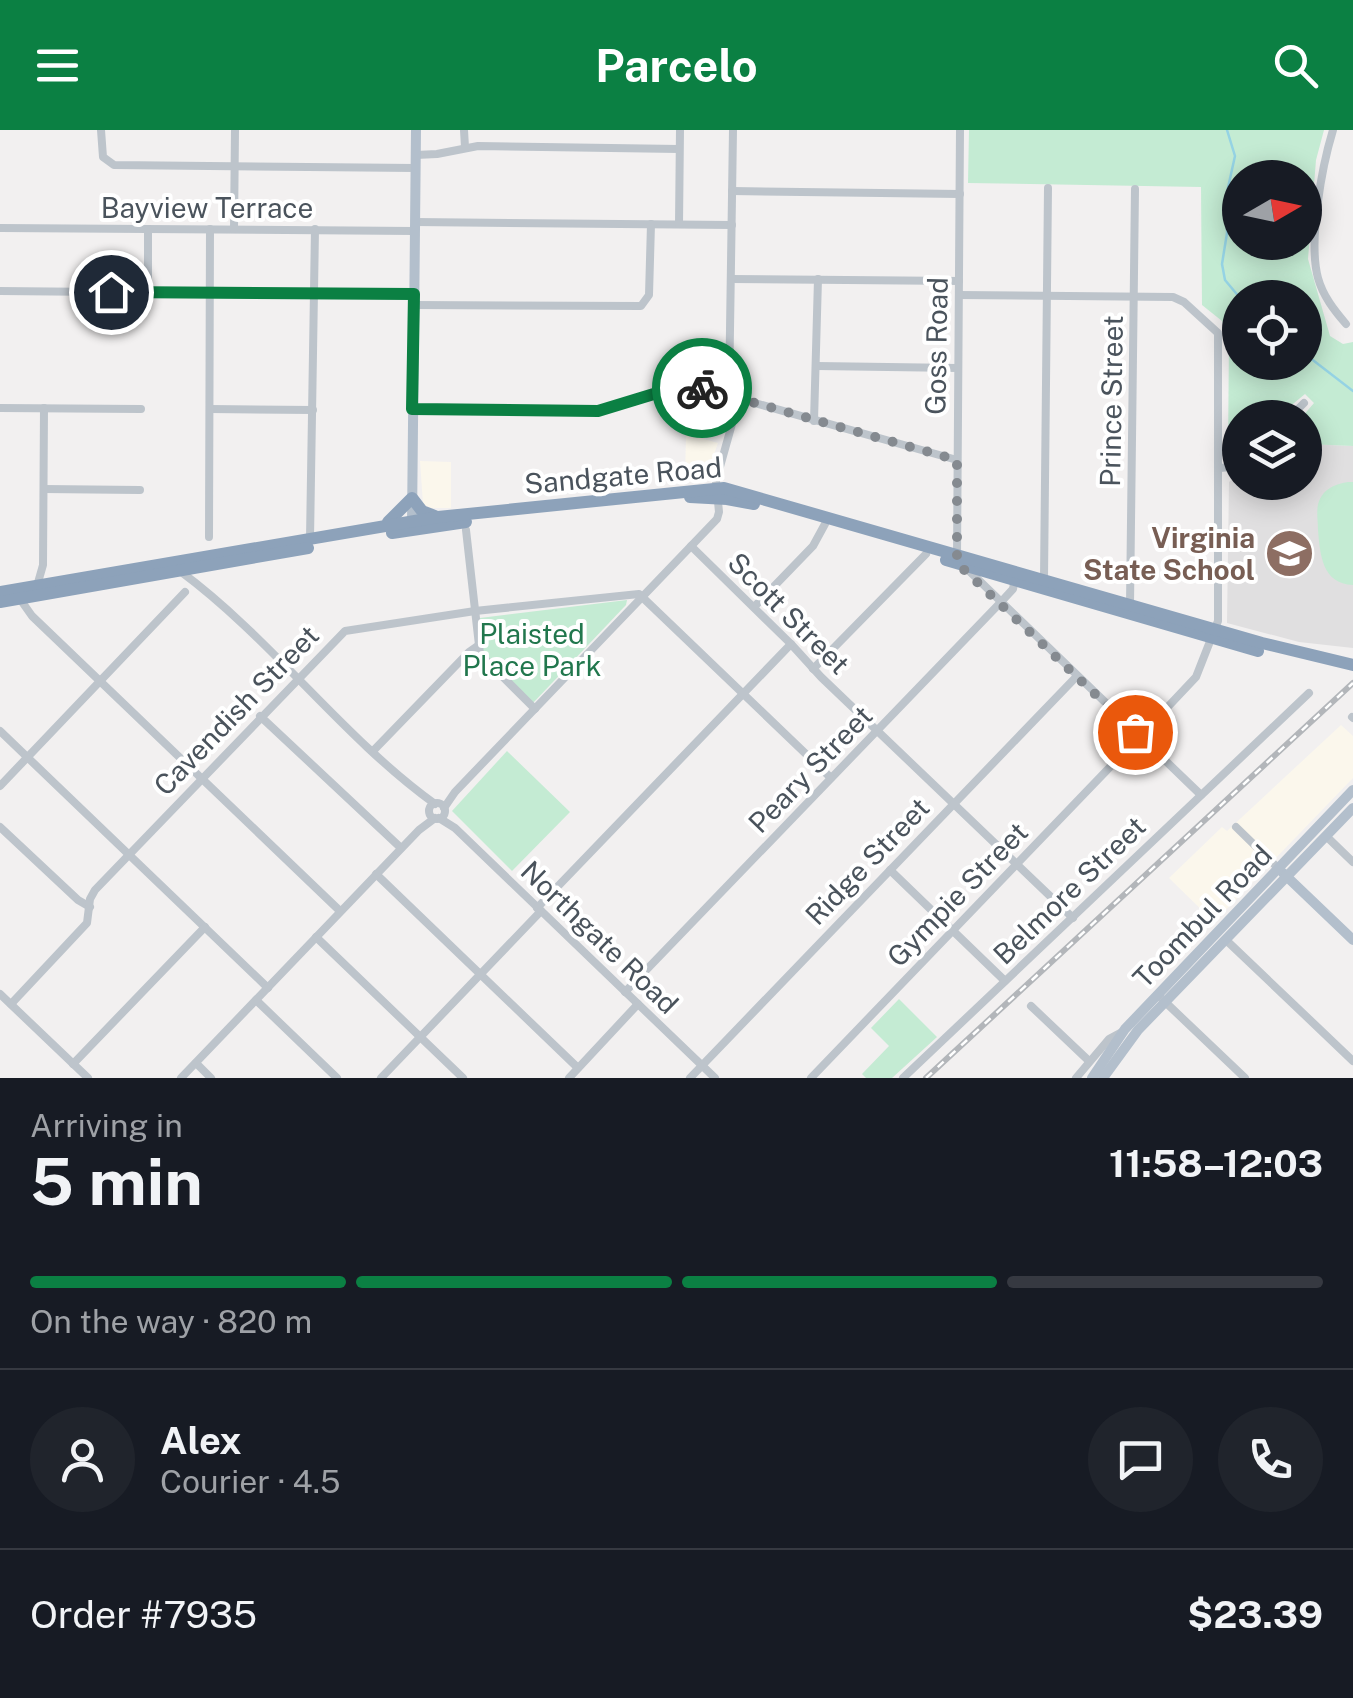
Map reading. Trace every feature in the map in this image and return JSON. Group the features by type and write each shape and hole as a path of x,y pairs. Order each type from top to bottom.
{"highway":[{"name":"Sandgate Road","path":"0,592 19,594 184,570 412,526 717,493 958,560"},
{"name":"Sandgate Road","path":"0,602 37,586 383,526 412,526 438,517 747,493 958,560 1213,634 1344,666 1353,674"},
{"path":"383,526 400,514 412,498 422,511 438,517"},
{"name":"Sandgate Road","path":"1016,575 1044,579 1129,609"}],"main road":[{"path":"412,526 416,130"},
{"name":"Toombul Road","path":"1103,1078 1162,999 1283,873 1353,790"},
{"name":"Toombul Road","path":"1092,1078 1125,1030 1226,940 1283,873 1353,808"},
{"path":"1283,873 1353,940"},
{"path":"1269,894 1304,893"}],"street":[{"path":"101,130 105,162 118,165 416,168"},
{"path":"234,230 235,130"},
{"path":"464,130 466,147"},
{"path":"679,224 680,130"},
{"path":"181,1078 718,517 717,493 734,398 732,130"},
{"name":"Goss Road","path":"958,560 960,130"},
{"path":"1333,130 1323,170 1315,261 1325,295 1346,324"},
{"path":"416,154 438,154 466,147 680,149"},
{"path":"1044,579 1048,188"},
{"name":"Prince Street","path":"1129,609 1135,189"},
{"path":"732,191 960,194"},
{"path":"0,292 314,294 641,306 649,294 651,224"},
{"name":"Bayview Terrace","path":"0,228 316,230 732,225"},
{"path":"148,229 148,293"},
{"path":"209,537 210,229"},
{"path":"310,539 316,230"},
{"path":"731,278 959,281"},
{"path":"814,421 818,279"},
{"path":"958,295 1134,296"},
{"name":"Gympie Street","path":"812,1078 1196,677 1218,621 1220,338 1177,298 1134,296"},
{"path":"817,366 958,368"},
{"path":"412,409 598,411 686,385 957,460"},
{"path":"0,408 142,410"},
{"path":"37,586 44,564 44,408"},
{"path":"210,409 313,410"},
{"path":"44,490 140,490"},
{"path":"754,608 813,546 825,524"},
{"path":"466,530 479,646 486,662 534,710"},
{"name":"Scott Street","path":"691,546 1072,918"},
{"path":"813,669 926,554"},
{"path":"958,560 1201,794"},
{"path":"44,564 58,582"},
{"path":"96,575 110,577 178,566 184,570"},
{"name":"Northgate Road","path":"184,570 715,1078"},
{"name":"Peary Street","path":"625,992 1001,602 1012,589 1016,575"},
{"path":"0,786 185,592"},
{"path":"19,594 32,616 340,912"},
{"name":"Cavendish Street","path":"10,1004 83,929 94,892 345,630 474,611 636,594 642,597"},
{"path":"642,597 832,778"},
{"path":"381,1078 791,644"},
{"path":"374,750 479,646"},
{"name":"Ridge Street","path":"690,1078 1078,676"},
{"name":"Belmore Street","path":"903,1078 1309,693"},
{"path":"260,716 401,848"},
{"path":"0,730 268,988"},
{"path":"1236,827 1283,873"},
{"path":"0,828 78,900 90,906"},
{"path":"1326,836 1353,862"},
{"path":"890,870 1005,982"},
{"path":"376,874 578,1068"},
{"path":"73,1064 205,927"},
{"path":"316,937 463,1078"},
{"path":"1226,940 1353,1061"},
{"path":"0,994 88,1078"},
{"path":"1162,999 1244,1078"},
{"path":"256,1000 337,1078"},
{"path":"569,1078 638,1004"},
{"path":"1031,1006 1088,1062"},
{"path":"1076,1078 1109,1039 1125,1030"},
{"path":"196,1063 211,1078"}],"shaded area":[{"path":"686,434 718,443 706,477 685,482"},
{"name":"Virginia State School","path":"1322,445 1353,446 1353,648 1299,642 1227,623 1229,500 1322,500"},
{"path":"420,461 451,462 451,508 423,504"},
{"path":"1341,725 1353,736 1353,778 1214,922 1169,878 1222,827 1227,831"}],"green space":[{"path":"969,130 1324,130 1316,160 1222,160 1222,260 1308,260 1314,280 1222,280 1222,321 1202,305 1201,187 968,183"},
{"path":"1322,308 1330,336 1343,344 1353,342 1353,446 1322,445 1322,400 1311,400 1305,394 1298,400 1228,400 1229,380 1322,380"},
{"path":"1353,482 1353,585 1329,573 1320,549 1318,505 1333,486"},
{"name":"Plaisted Place Park","path":"627,600 533,703 483,656 480,618"},
{"path":"507,751 570,812 512,871 452,811"},
{"path":"899,999 937,1037 892,1078 866,1078 862,1074 889,1046 871,1028"}],"waterway":[{"path":"1225,280 1222,264 1227,192 1235,156 1227,130"},
{"path":"1322,367 1353,391"}],"railway":[{"path":"926,1078 1353,683"}],"way so far":[{"path":"702,388 957,460 957,563 1135,732"}],"place":[{"name":"Virginia State School","path":"1290,553"}],"route":[{"path":"111,292 414,294 412,409 598,411 680,386 702,388"}]}
